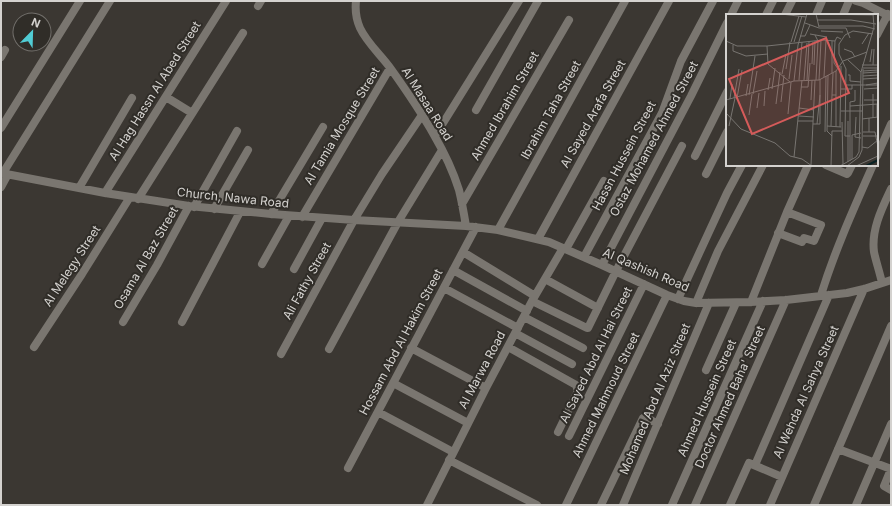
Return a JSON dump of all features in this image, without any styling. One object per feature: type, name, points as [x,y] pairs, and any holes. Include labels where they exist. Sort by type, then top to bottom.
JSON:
[{"type":"street","points":[[1,128],[80,1]]},
{"type":"street","points":[[1,187],[4,174],[110,1]]},
{"type":"street","name":"Al Hag Hassn Al Abed Street","points":[[105,193],[226,1]]},
{"type":"street","name":"Al Masaa Road","points":[[356,1],[356,16],[364,35],[390,68],[422,115],[442,150],[454,176],[462,204],[466,226]]},
{"type":"street","points":[[434,136],[519,1]]},
{"type":"street","points":[[476,110],[538,1]]},
{"type":"street","name":"Ibrahim Taha Street","points":[[498,230],[625,1]]},
{"type":"street","name":"Al Sayed Arafa Street","points":[[538,239],[669,1]]},
{"type":"street","name":"Hassn Hussein Street","points":[[584,257],[662,114],[681,61],[714,1]]},
{"type":"street","points":[[732,14],[738,1]]},
{"type":"street","points":[[766,14],[773,1]]},
{"type":"street","points":[[786,14],[792,1]]},
{"type":"street","points":[[816,14],[822,1]]},
{"type":"street","points":[[843,14],[849,1]]},
{"type":"street","points":[[856,1],[889,16],[878,33]]},
{"type":"street","name":"Ahmed Ibrahim Street","points":[[462,204],[569,20]]},
{"type":"street","name":"Ostaz Mohamed Ahmed Street","points":[[602,265],[691,96],[726,25]]},
{"type":"street","name":"Al Melegy Street","points":[[34,347],[192,113],[243,33]]},
{"type":"street","name":"Al Tamia Mosque Street","points":[[302,217],[390,68]]},
{"type":"street","points":[[695,156],[726,94]]},
{"type":"street","points":[[166,97],[192,113]]},
{"type":"street","points":[[79,188],[132,98]]},
{"type":"street","name":"Ali Fathy Street","points":[[281,354],[354,220],[382,174],[422,115]]},
{"type":"street","points":[[878,154],[891,124]]},
{"type":"street","points":[[271,214],[323,127]]},
{"type":"street","name":"Osama Al Baz Street","points":[[123,322],[237,131]]},
{"type":"street","points":[[706,174],[726,134]]},
{"type":"street","points":[[463,252],[533,298],[588,328],[616,271],[682,146]]},
{"type":"street","points":[[214,209],[248,150]]},
{"type":"street","points":[[330,349],[398,222],[442,150]]},
{"type":"street","points":[[678,299],[742,166]]},
{"type":"street","points":[[696,303],[718,252],[762,166]]},
{"type":"street","points":[[751,302],[786,212],[808,166]]},
{"type":"street","points":[[828,166],[847,174],[852,166]]},
{"type":"street","points":[[755,465],[825,295],[830,266],[873,166]]},
{"type":"street","name":"Church, Nawa Road","points":[[4,174],[134,198],[240,212],[466,226]]},
{"type":"street","name":"Al Marwa Road","points":[[427,505],[533,298],[565,249],[604,180]]},
{"type":"street","points":[[882,283],[874,252],[874,237],[877,222],[891,189]]},
{"type":"street","points":[[182,322],[240,212]]},
{"type":"street","points":[[778,233],[802,242],[804,238],[814,241],[820,225],[786,212]]},
{"type":"street","points":[[262,264],[289,216]]},
{"type":"street","points":[[294,269],[322,218]]},
{"type":"street","name":"Al Qashish Road","points":[[466,226],[498,230],[538,239],[584,257],[668,295],[696,303],[736,303],[786,300],[847,293],[891,280]]},
{"type":"street","name":"Hossam Abd Al Hakim Street","points":[[348,468],[476,227]]},
{"type":"street","points":[[453,270],[583,348]]},
{"type":"street","points":[[545,279],[598,308]]},
{"type":"street","name":"Al Sayed Abd Al Hai Street","points":[[568,436],[644,284]]},
{"type":"street","points":[[444,288],[572,364]]},
{"type":"street","name":"Al Wehda Al Sahya Street","points":[[770,505],[864,289]]},
{"type":"street","name":"Ahmed Mahmoud Street","points":[[566,505],[668,295]]},
{"type":"street","name":"Doctor Ahmed Baha' Street","points":[[695,505],[786,300]]},
{"type":"street","name":"Ahmed Hussein Street","points":[[672,505],[763,301]]},
{"type":"street","name":"Mohamed Abd Al Aziz Street","points":[[623,505],[709,303]]},
{"type":"street","points":[[706,370],[736,303]]},
{"type":"street","points":[[814,505],[891,326]]},
{"type":"street","points":[[508,347],[576,385],[578,391],[558,432]]},
{"type":"street","points":[[412,348],[486,388]]},
{"type":"street","points":[[393,383],[468,423]]},
{"type":"street","points":[[378,412],[534,504]]},
{"type":"street","points":[[601,505],[643,418],[645,417],[658,424]]},
{"type":"street","points":[[856,505],[874,462],[889,434],[891,424]]},
{"type":"street","points":[[838,448],[891,469],[884,486],[891,490]]},
{"type":"street","points":[[730,505],[748,464],[750,463],[755,465],[782,478]]}]
